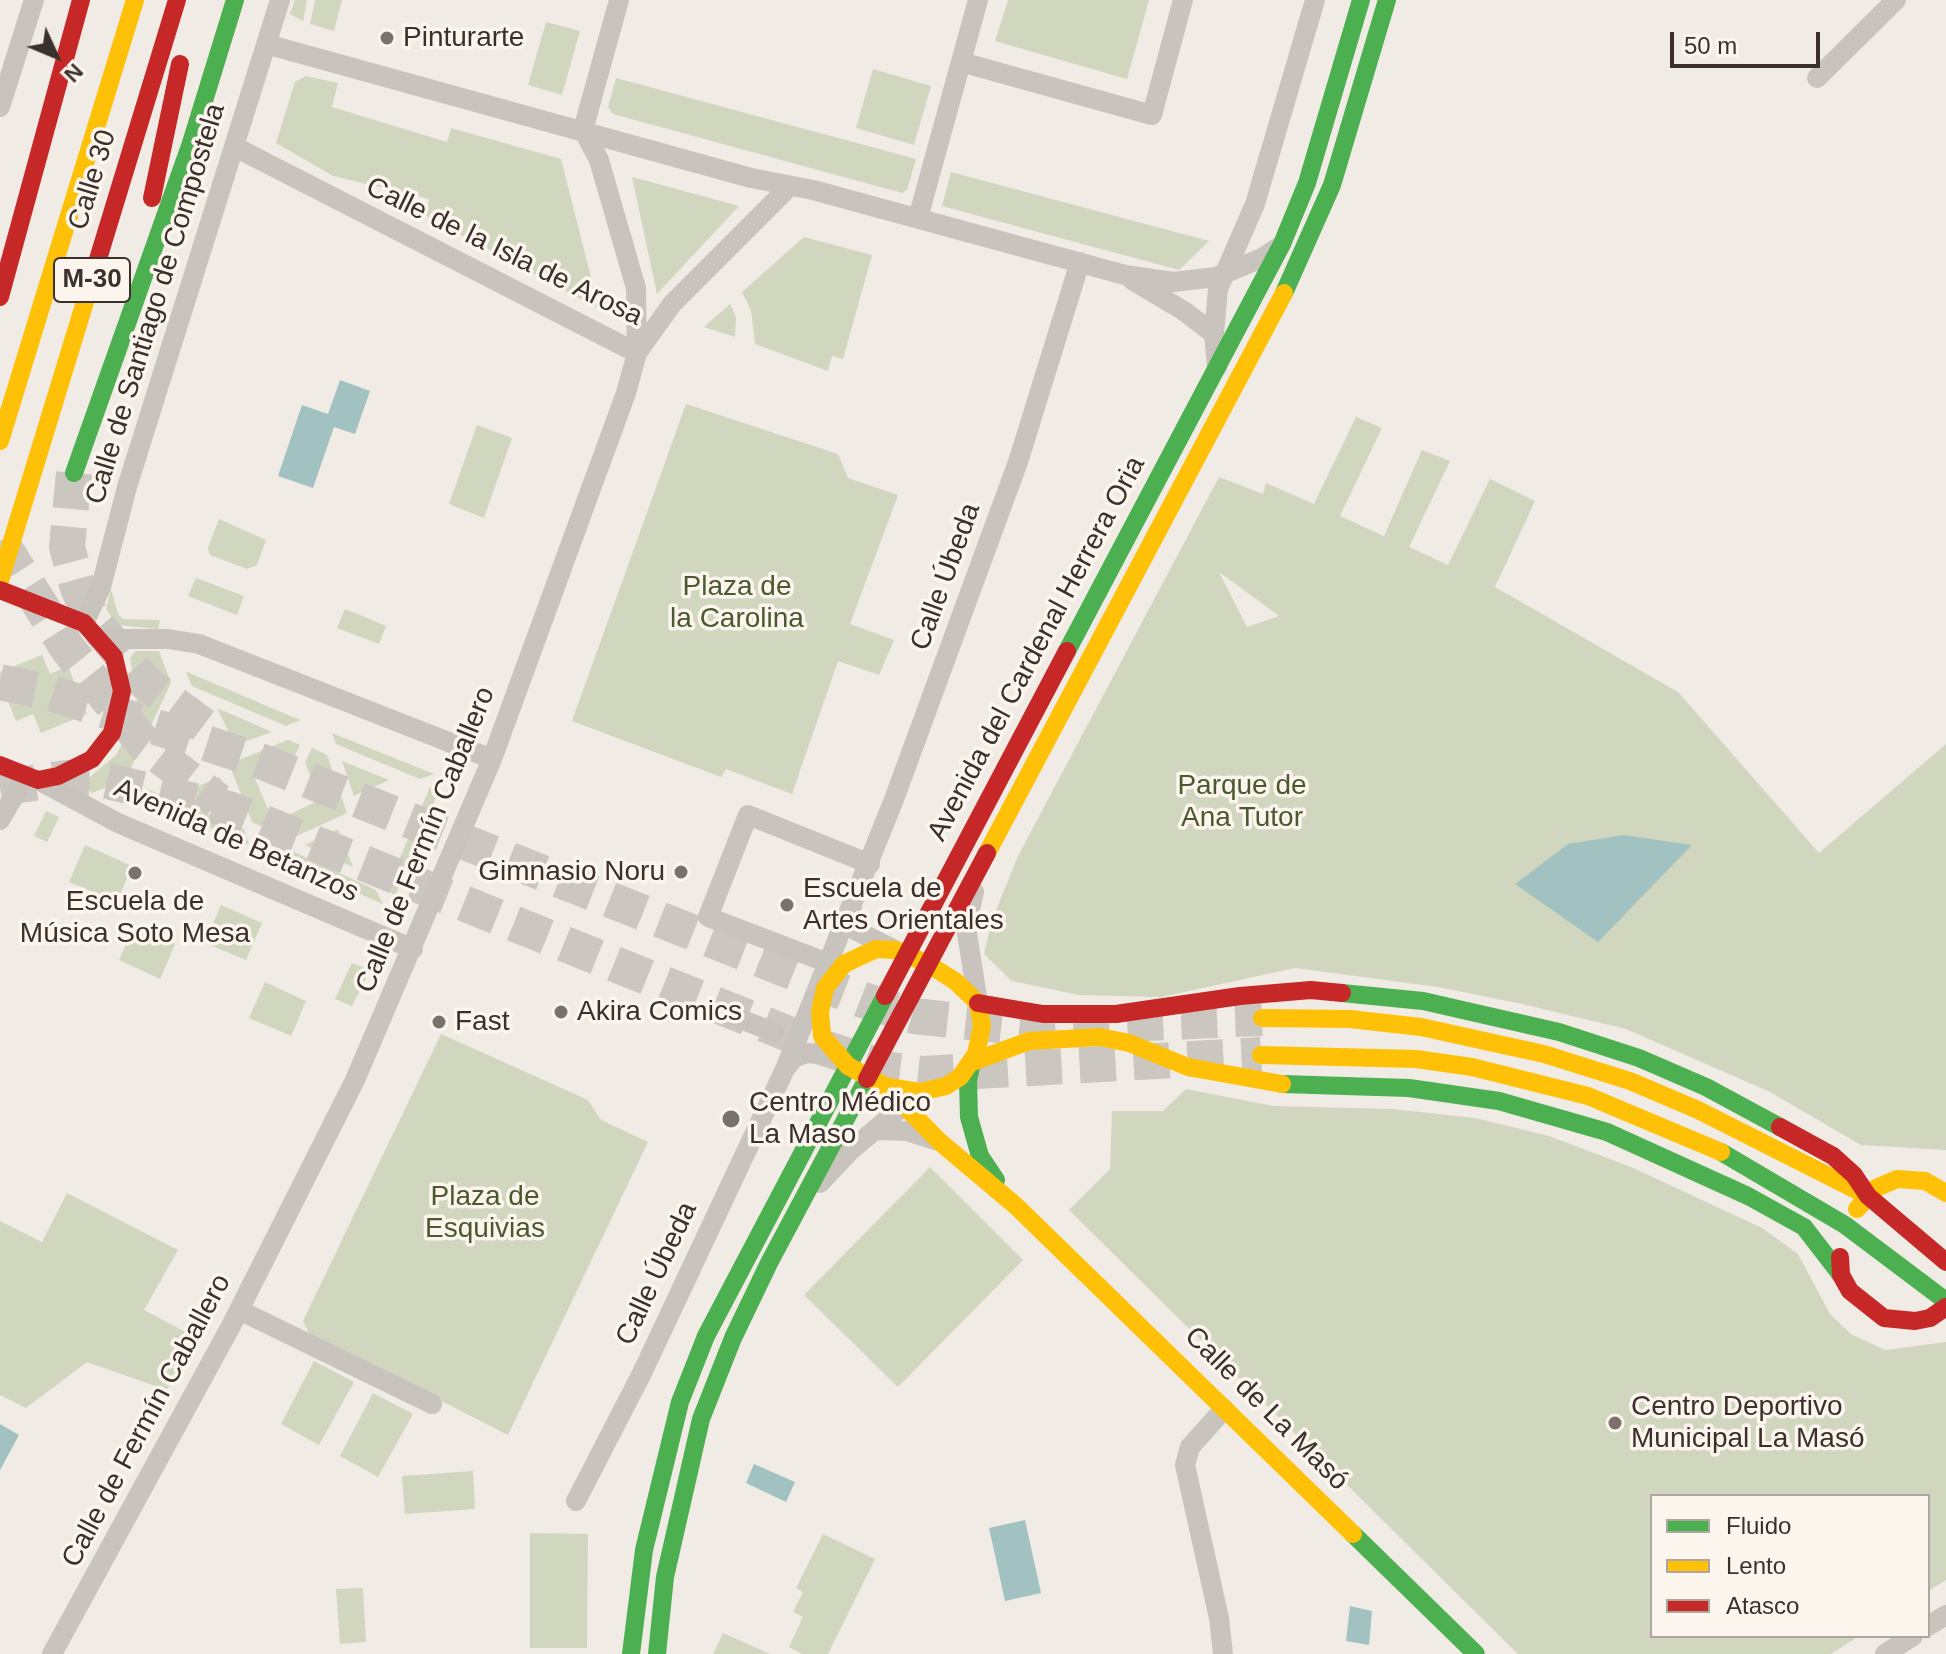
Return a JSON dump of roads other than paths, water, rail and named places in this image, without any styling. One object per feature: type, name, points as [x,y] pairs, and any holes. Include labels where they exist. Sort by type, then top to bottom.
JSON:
[{"type":"main road","points":[[0,297],[81,0]]},
{"type":"main road","name":"Calle 30","points":[[0,441],[135,0]]},
{"type":"main road","name":"Calle 30","points":[[0,580],[177,0]]},
{"type":"main road","points":[[187,40],[140,250],[74,473],[191,143],[235,0]]},
{"type":"main road","name":"Avenida del Cardenal Herrera Oria","points":[[631,1654],[644,1550],[680,1402],[722,1303],[842,1061],[1241,327],[1282,244],[1311,170],[1361,0]]},
{"type":"main road","name":"Avenida del Cardenal Herrera Oria","points":[[657,1654],[675,1525],[701,1419],[752,1296],[788,1229],[876,1083],[928,964],[1277,308],[1332,185],[1387,0]]},
{"type":"main road","points":[[10,263],[79,81]]},
{"type":"main road","points":[[0,590],[84,623],[101,639],[121,676],[121,705],[112,733],[92,759],[58,776],[31,778],[0,765]]},
{"type":"main road","points":[[876,1083],[842,1061],[819,1025],[824,992],[844,964],[864,952],[901,952],[928,964],[955,981],[978,1003],[1064,1015],[1116,1014],[1240,996],[1311,990],[1423,1001],[1559,1032],[1639,1058],[1706,1087],[1833,1156],[1854,1175],[1868,1196]]},
{"type":"main road","name":"Avenida del Cardenal Herrera Oria","points":[[913,1099],[952,1082],[972,1062],[980,1043],[982,1026],[978,1003]]},
{"type":"main road","points":[[1262,1018],[1350,1019],[1421,1027],[1544,1054],[1630,1081],[1698,1110],[1868,1196],[1946,1262]]},
{"type":"main road","points":[[972,1062],[1029,1041],[1100,1037],[1129,1043],[1188,1067],[1266,1084],[1409,1088],[1512,1104],[1607,1132],[1748,1196],[1804,1227],[1825,1250],[1861,1303],[1884,1318],[1915,1321],[1930,1318],[1946,1304],[1845,1225],[1758,1171],[1687,1135],[1588,1096],[1472,1067],[1416,1059],[1261,1055]]},
{"type":"main road","name":"Calle de La Masó","points":[[972,1062],[968,1097],[973,1138],[992,1175],[1016,1206]]},
{"type":"main road","name":"Calle de La Masó","points":[[876,1083],[913,1099],[940,1142],[1016,1206],[1476,1654]]},
{"type":"main road","points":[[1841,1275],[1840,1239],[1845,1225],[1876,1188],[1897,1179],[1925,1181],[1946,1193]]},
{"type":"street","points":[[0,107],[34,0]]},
{"type":"street","name":"Calle de Santiago de Compostela","points":[[84,623],[101,587],[127,487],[280,0]]},
{"type":"street","points":[[583,130],[619,0]]},
{"type":"street","points":[[918,218],[978,0]]},
{"type":"street","points":[[961,62],[1152,115],[1183,0]]},
{"type":"street","points":[[1217,370],[1213,277],[1245,230],[1271,157],[1315,0]]},
{"type":"street","points":[[1817,78],[1892,1]]},
{"type":"street","points":[[266,44],[1125,275],[1173,282],[1213,277],[1262,258],[1282,244]]},
{"type":"street","name":"Calle de Fermín Caballero","points":[[52,1654],[239,1310],[349,1093],[492,759],[626,393],[637,353],[636,288],[599,160],[583,130]]},
{"type":"street","name":"Calle de la Isla de Arosa","points":[[235,147],[637,353],[672,304],[789,187]]},
{"type":"street","name":"Calle Úbeda","points":[[576,1501],[642,1373],[785,1069],[813,1000],[824,992],[828,963],[870,864],[1018,462],[1080,262]]},
{"type":"street","points":[[1125,275],[1184,311],[1214,334]]},
{"type":"street","points":[[1214,334],[1256,323],[1277,308]]},
{"type":"street","points":[[101,639],[168,639],[199,644],[492,759]]},
{"type":"street","points":[[0,820],[31,778]]},
{"type":"street","name":"Avenida de Betanzos","points":[[31,778],[118,823],[413,949]]},
{"type":"street","points":[[828,963],[708,917],[748,815],[870,864]]},
{"type":"street","name":"Avenida del Cardenal Herrera Oria","points":[[978,1003],[966,927],[982,862]]},
{"type":"street","points":[[852,906],[850,917],[855,930],[901,952]]},
{"type":"street","points":[[727,1014],[774,1032]]},
{"type":"street","points":[[785,1069],[794,1058],[806,1053],[842,1061]]},
{"type":"street","name":"Avenida del Cardenal Herrera Oria","points":[[788,1229],[819,1184],[851,1150],[913,1099]]},
{"type":"street","name":"Calle de La Masó","points":[[877,1130],[907,1131],[940,1142]]},
{"type":"street","points":[[239,1310],[432,1404]]},
{"type":"street","points":[[1223,1654],[1219,1618],[1185,1465],[1190,1447],[1224,1409]]},
{"type":"street","points":[[1885,1654],[1910,1638]]},
{"type":"water","points":[[340,380],[370,391],[355,434],[334,427],[313,488],[278,476],[302,405],[328,414]]},
{"type":"water","points":[[1623,835],[1692,845],[1598,942],[1515,884],[1568,844]]},
{"type":"water","points":[[0,1424],[19,1435],[0,1470]]},
{"type":"water","points":[[754,1464],[795,1482],[786,1502],[746,1483]]},
{"type":"water","points":[[1025,1520],[1041,1593],[1005,1601],[989,1528]]},
{"type":"water","points":[[1350,1606],[1372,1611],[1369,1645],[1346,1641]]},
{"type":"tunnel","points":[[74,473],[67,547],[78,588],[93,621],[146,683],[216,735]]},
{"type":"tunnel","points":[[0,541],[68,649],[145,745],[218,801]]},
{"type":"tunnel","points":[[0,682],[48,692],[255,759],[863,1000],[914,1016],[1026,1028],[1262,1018]]},
{"type":"tunnel","points":[[0,788],[66,778],[98,779],[229,809],[821,1047],[891,1070],[924,1074],[1261,1055]]},
{"type":"place","name":"Pinturarte","points":[[387,38]]},
{"type":"place","name":"Gimnasio Noru","points":[[681,872]]},
{"type":"place","name":"Escuela de Música Soto Mesa","points":[[135,873]]},
{"type":"place","name":"Escuela de Artes Orientales","points":[[787,905]]},
{"type":"place","name":"Akira Comics","points":[[561,1012]]},
{"type":"place","name":"Fast","points":[[439,1022]]},
{"type":"place","name":"Centro Médico La Maso","points":[[731,1119]]},
{"type":"place","name":"Centro Deportivo Municipal La Masó","points":[[1615,1423]]},
{"type":"park label","name":"Plaza de la Carolina","points":[[737,603]]},
{"type":"park label","name":"Parque de Ana Tutor","points":[[1242,802]]},
{"type":"park label","name":"Plaza de Esquivias","points":[[485,1213]]}]
